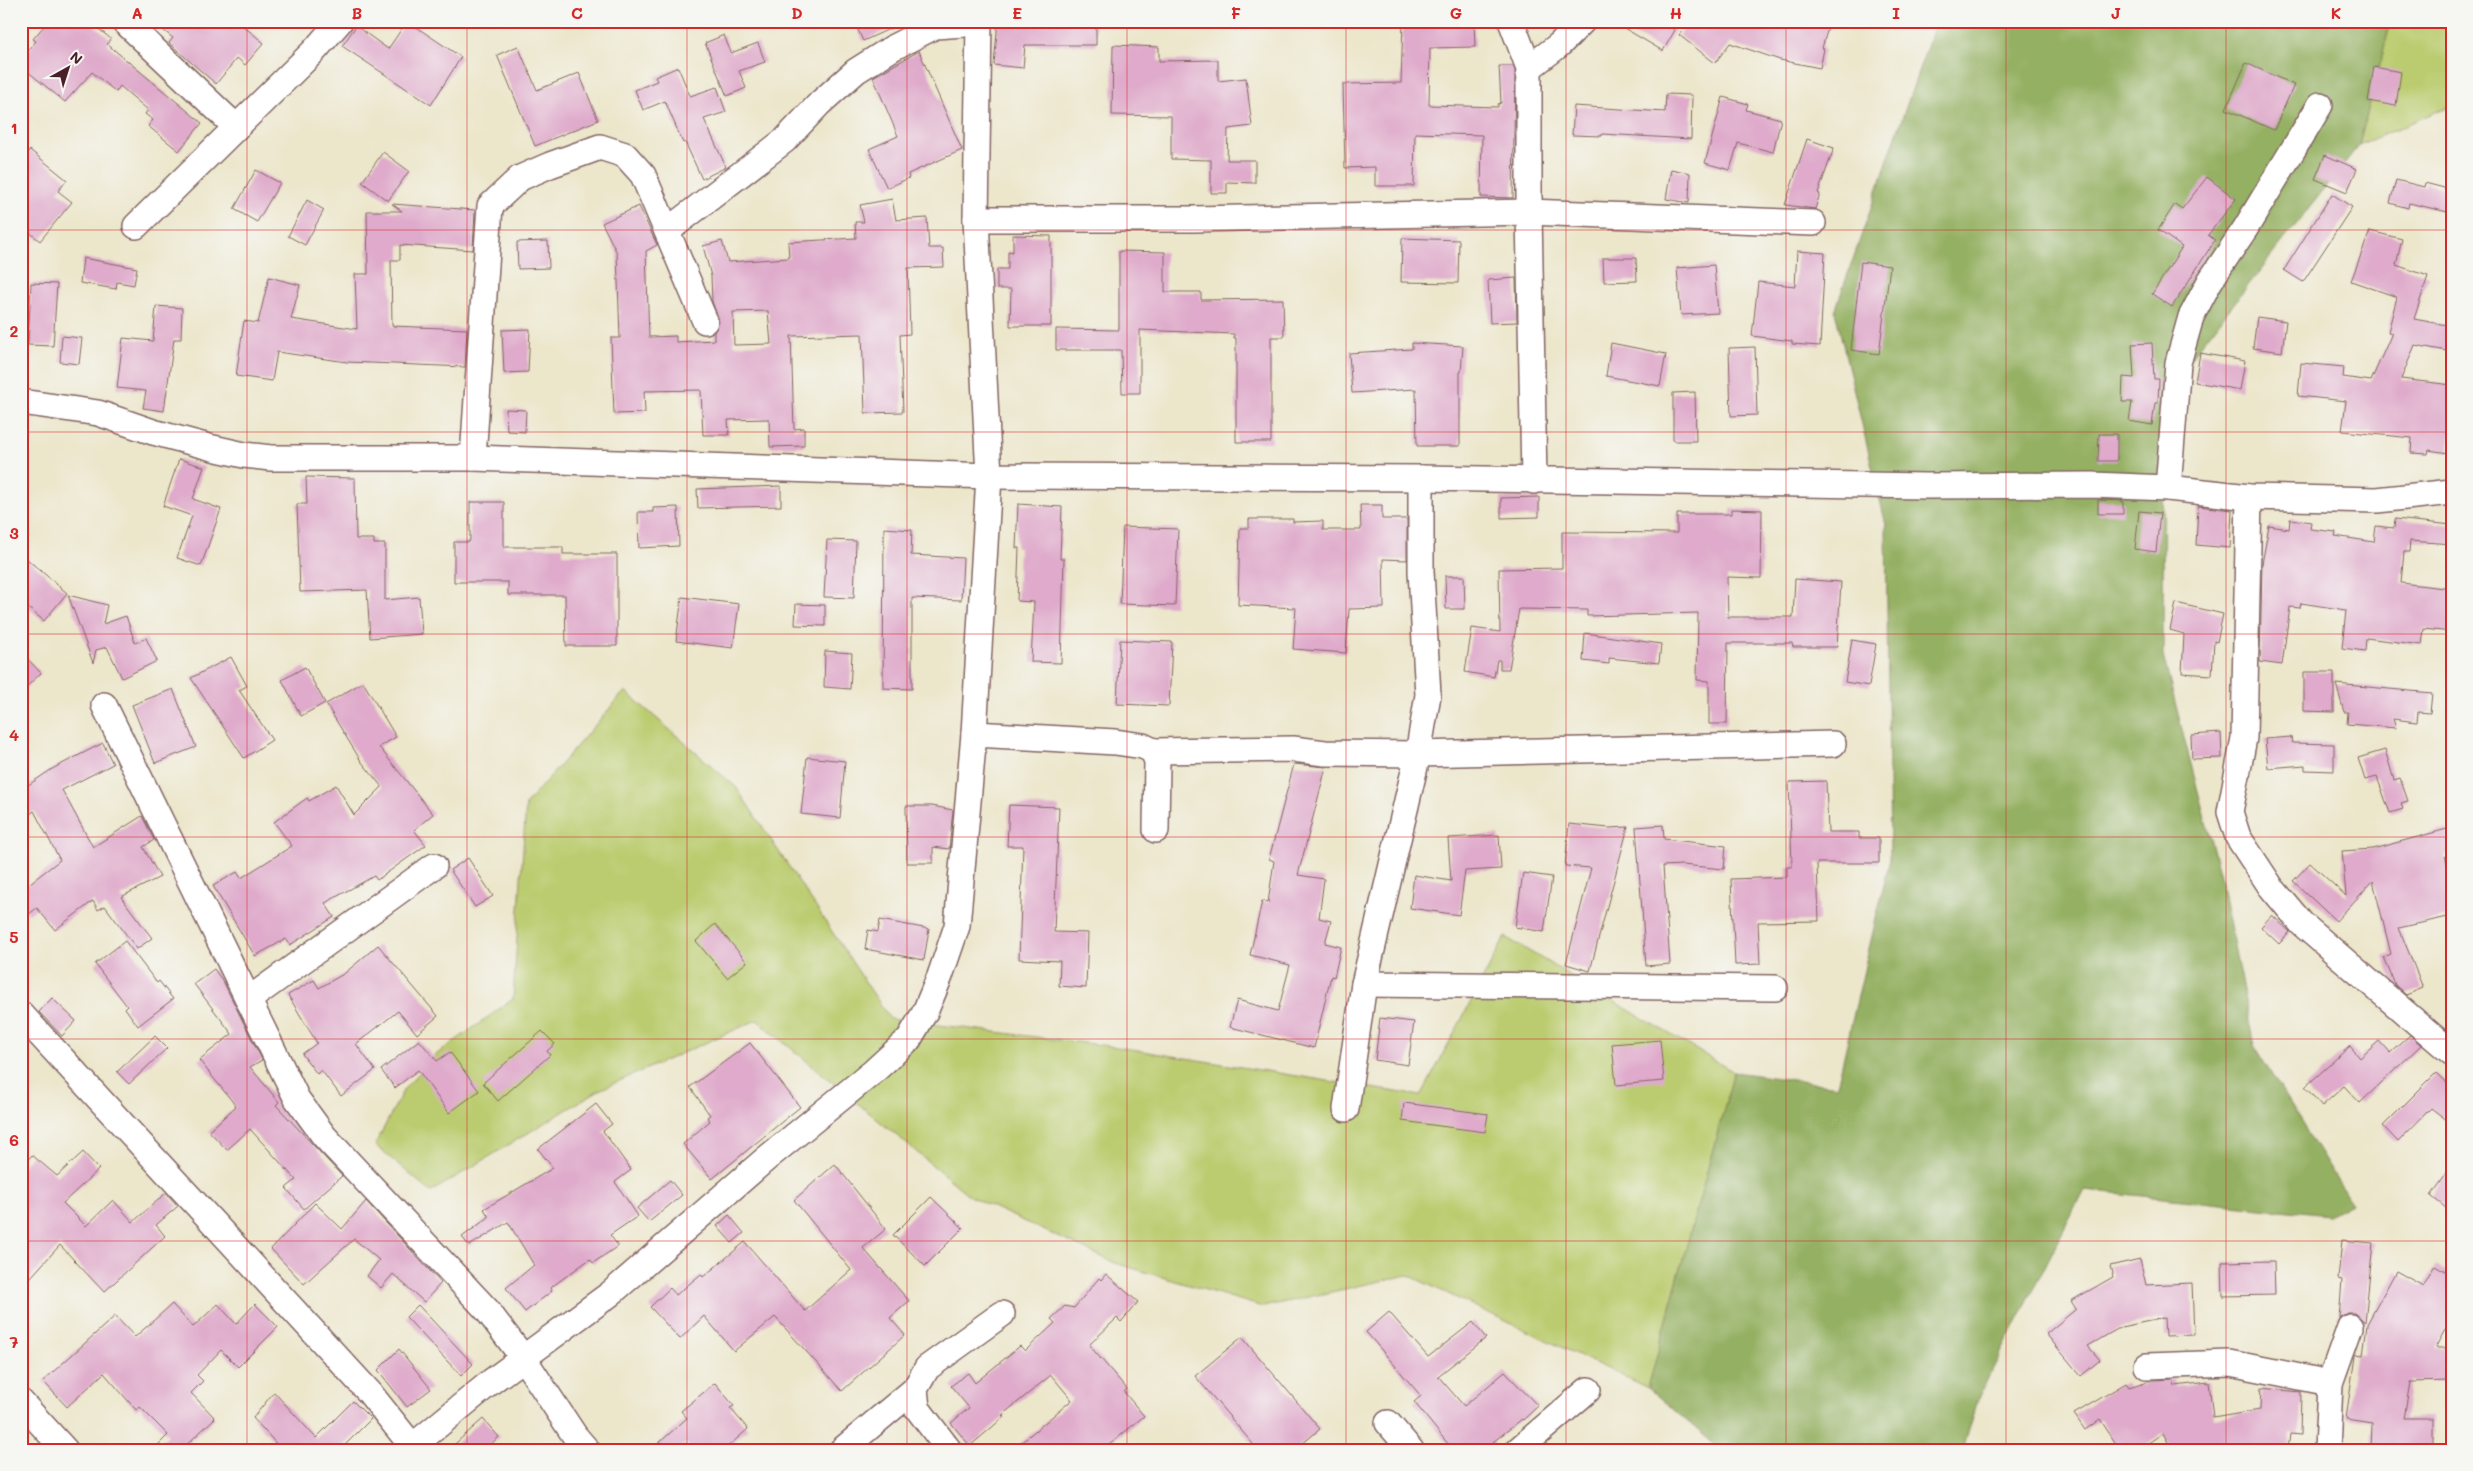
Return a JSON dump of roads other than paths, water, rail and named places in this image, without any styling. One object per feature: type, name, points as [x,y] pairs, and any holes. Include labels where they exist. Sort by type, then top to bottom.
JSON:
[{"type":"street","points":[[124,21],[236,127]]},
{"type":"street","points":[[136,226],[314,51],[340,21]]},
{"type":"street","points":[[1511,21],[1529,68],[1528,212],[1534,481]]},
{"type":"street","points":[[1529,68],[1559,45],[1583,21]]},
{"type":"street","points":[[21,1014],[369,1392],[410,1448],[492,1381],[610,1294],[767,1158],[873,1072],[909,1039],[925,1012],[940,976],[957,926],[974,734],[990,476],[976,219],[978,22],[935,26],[894,47],[856,71],[820,103],[785,140],[666,230]]},
{"type":"street","points":[[2168,488],[2178,363],[2191,317],[2210,281],[2245,229],[2320,105]]},
{"type":"street","points":[[473,458],[490,206],[520,178],[600,147],[625,155],[643,175],[705,321]]},
{"type":"street","points":[[976,219],[1194,219],[1528,212],[1813,223]]},
{"type":"street","points":[[21,402],[98,413],[153,432],[244,455],[270,458],[473,458],[990,476],[1421,478],[1926,486],[2092,485],[2168,488],[2249,497],[2378,500],[2452,492]]},
{"type":"street","points":[[1346,1109],[1364,984],[1418,754],[1428,695],[1421,570],[1421,478]]},
{"type":"street","points":[[2249,497],[2244,738],[2230,812],[2238,837],[2271,888],[2302,924],[2452,1053]]},
{"type":"street","points":[[104,705],[297,1098],[324,1136],[488,1310],[524,1359],[575,1436],[587,1450]]},
{"type":"street","points":[[974,734],[1115,742],[1142,746],[1153,752],[1293,749],[1324,753],[1418,754],[1833,744]]},
{"type":"street","points":[[1153,752],[1157,762],[1156,830]]},
{"type":"street","points":[[248,1000],[434,866]]},
{"type":"street","points":[[1364,984],[1775,988]]},
{"type":"street","points":[[842,1450],[915,1389],[927,1368],[1002,1314]]},
{"type":"street","points":[[2327,1450],[2330,1383],[2350,1327]]},
{"type":"street","points":[[2147,1366],[2230,1363],[2330,1383]]},
{"type":"street","points":[[915,1389],[916,1408],[949,1450]]},
{"type":"street","points":[[1518,1450],[1588,1390]]},
{"type":"street","points":[[21,1402],[64,1450]]},
{"type":"street","points":[[1388,1423],[1411,1450]]}]
